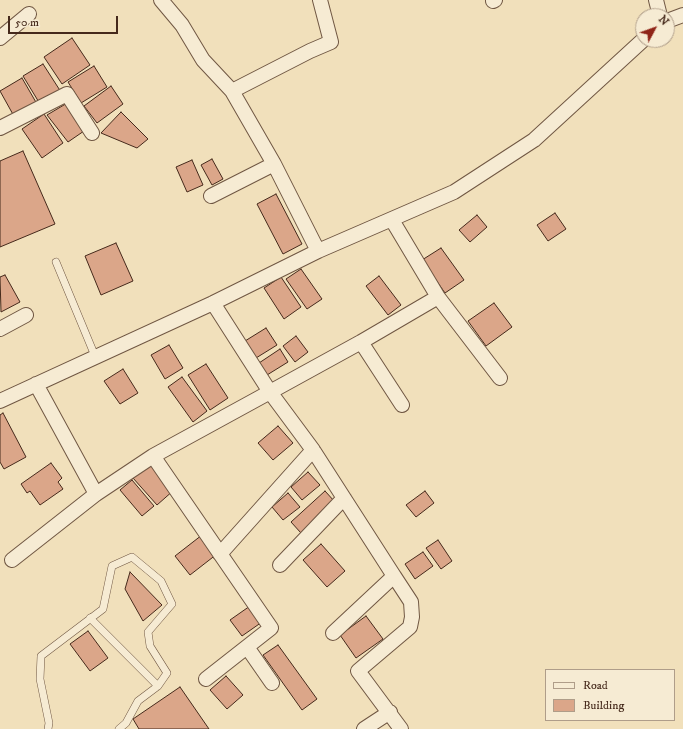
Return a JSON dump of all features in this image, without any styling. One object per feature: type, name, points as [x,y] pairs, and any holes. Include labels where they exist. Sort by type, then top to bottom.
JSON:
[{"type":"street","points":[[161,0],[182,25],[203,60],[232,91],[274,164],[318,251]]},
{"type":"street","points":[[232,91],[310,51],[331,42],[320,0]]},
{"type":"street","points":[[0,38],[29,14]]},
{"type":"street","points":[[0,401],[213,303],[318,251],[454,192],[534,140],[635,47]]},
{"type":"street","points":[[0,128],[67,94],[92,133]]},
{"type":"street","points":[[211,196],[274,164]]},
{"type":"street","points":[[392,220],[438,297],[500,378]]},
{"type":"street","points":[[12,560],[96,494],[153,456],[360,342],[438,297]]},
{"type":"street","points":[[213,303],[270,392],[313,450],[411,602],[412,616],[410,627],[358,671],[390,712],[401,729]]},
{"type":"street","points":[[0,329],[26,315]]},
{"type":"street","points":[[360,342],[402,405]]},
{"type":"street","points":[[36,384],[96,494]]},
{"type":"street","points":[[220,554],[313,450]]},
{"type":"street","points":[[153,456],[271,628],[206,679]]},
{"type":"street","points":[[280,565],[344,498]]},
{"type":"street","points":[[333,633],[394,576]]},
{"type":"street","points":[[247,647],[272,683]]},
{"type":"street","points":[[364,729],[390,712]]},
{"type":"lane","points":[[56,262],[95,356]]},
{"type":"lane","points":[[48,729],[49,723],[40,679],[41,656],[103,609],[112,566],[132,556],[161,581],[172,604],[148,632],[150,646],[167,673],[158,686],[138,701],[126,722],[119,729]]},
{"type":"lane","points":[[90,618],[158,686]]},
{"type":"building","points":[[72,38],[90,65],[62,84],[44,57]]},
{"type":"building","points":[[43,64],[61,92],[40,104],[23,76]]},
{"type":"building","points":[[94,66],[107,87],[81,103],[68,82]]},
{"type":"building","points":[[22,78],[37,104],[15,118],[0,91]]},
{"type":"building","points":[[111,86],[123,104],[97,123],[84,106]]},
{"type":"building","points":[[69,102],[84,131],[68,142],[47,115]]},
{"type":"building","points":[[121,112],[148,139],[137,148],[101,133]]},
{"type":"building","points":[[44,114],[63,143],[42,158],[22,129]]},
{"type":"building","points":[[23,151],[55,224],[0,247],[0,161]]},
{"type":"building","points":[[212,159],[223,179],[212,185],[201,165]]},
{"type":"building","points":[[192,160],[203,185],[187,192],[176,167]]},
{"type":"building","points":[[276,194],[302,244],[283,254],[257,204]]},
{"type":"building","points":[[555,213],[566,229],[548,241],[537,225]]},
{"type":"building","points":[[477,215],[487,227],[470,242],[459,230]]},
{"type":"building","points":[[116,243],[133,281],[101,295],[85,256]]},
{"type":"building","points":[[441,248],[464,280],[445,293],[422,260]]},
{"type":"building","points":[[301,269],[322,299],[307,309],[286,279]]},
{"type":"building","points":[[5,275],[20,302],[1,312],[0,277]]},
{"type":"building","points":[[379,276],[401,305],[388,315],[366,286]]},
{"type":"building","points":[[281,277],[301,307],[284,319],[264,288]]},
{"type":"building","points":[[494,303],[512,327],[486,346],[468,321]]},
{"type":"building","points":[[266,328],[277,345],[256,358],[245,341]]},
{"type":"building","points":[[296,336],[308,352],[295,362],[283,346]]},
{"type":"building","points":[[169,345],[183,368],[165,379],[151,355]]},
{"type":"building","points":[[280,349],[288,362],[267,375],[259,363]]},
{"type":"building","points":[[206,364],[228,398],[210,410],[188,375]]},
{"type":"building","points":[[123,369],[138,393],[120,404],[104,381]]},
{"type":"building","points":[[182,377],[207,411],[193,422],[168,387]]},
{"type":"building","points":[[3,413],[26,457],[4,469],[0,462],[0,415]]},
{"type":"building","points":[[278,426],[293,443],[273,460],[258,443]]},
{"type":"building","points":[[51,463],[62,478],[58,482],[63,489],[40,505],[30,491],[27,493],[21,484]]},
{"type":"building","points":[[150,463],[174,490],[157,505],[133,478]]},
{"type":"building","points":[[308,472],[320,485],[302,500],[291,487]]},
{"type":"building","points":[[132,480],[154,506],[142,516],[120,490]]},
{"type":"building","points":[[325,491],[335,502],[301,533],[291,522]]},
{"type":"building","points":[[425,491],[434,503],[416,517],[406,505]]},
{"type":"building","points":[[288,493],[300,507],[283,520],[272,507]]},
{"type":"building","points":[[202,535],[217,554],[190,575],[175,556]]},
{"type":"building","points":[[438,540],[452,561],[441,569],[426,548]]},
{"type":"building","points":[[321,544],[345,571],[327,587],[303,560]]},
{"type":"building","points":[[423,552],[433,566],[415,579],[405,564]]},
{"type":"building","points":[[130,572],[162,605],[143,621],[125,589]]},
{"type":"building","points":[[250,606],[262,622],[242,636],[230,620]]},
{"type":"building","points":[[366,616],[383,639],[356,658],[340,635]]},
{"type":"building","points":[[88,631],[108,658],[90,671],[70,644]]},
{"type":"building","points":[[278,645],[317,699],[302,710],[263,655]]},
{"type":"building","points":[[226,676],[243,695],[227,709],[210,690]]},
{"type":"building","points":[[180,687],[209,729],[139,729],[133,719]]}]
